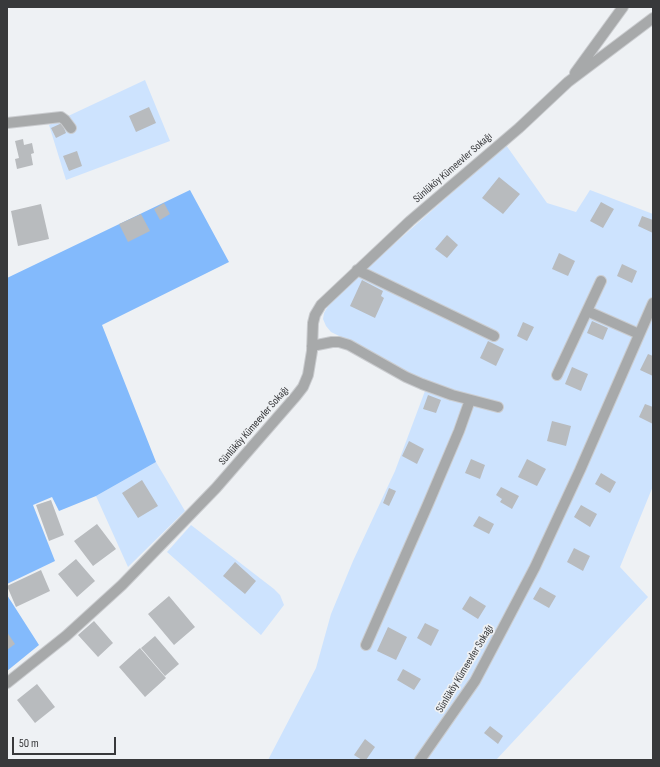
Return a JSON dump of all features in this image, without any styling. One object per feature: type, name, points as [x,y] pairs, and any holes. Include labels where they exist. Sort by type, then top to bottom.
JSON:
[{"type":"street","name":"Sünlüköy Kümeevler Sokağı","points":[[568,82],[623,7]]},
{"type":"street","name":"Sünlüköy Kümeevler Sokağı","points":[[7,683],[66,636],[122,585],[216,488],[291,402],[303,387],[308,375],[311,363],[312,323],[321,305],[410,221],[519,128],[568,82],[653,18]]},
{"type":"street","points":[[7,123],[61,117],[70,128]]},
{"type":"street","points":[[357,270],[494,336]]},
{"type":"street","points":[[557,375],[601,281]]},
{"type":"street","name":"Sünlüköy Kümeevler Sokağı","points":[[420,760],[489,657],[580,470],[653,303]]},
{"type":"street","points":[[587,311],[639,334]]},
{"type":"street","points":[[312,346],[332,342],[339,342],[349,345],[417,382],[437,390],[498,407]]},
{"type":"street","points":[[366,645],[431,497],[459,431],[470,400]]},
{"type":"shaded area","points":[[145,80],[170,141],[66,180],[49,125]]},
{"type":"shaded area","points":[[506,145],[547,203],[576,212],[590,190],[653,214],[653,486],[620,567],[648,597],[496,760],[268,760],[316,668],[331,614],[353,561],[395,471],[428,383],[374,353],[331,332],[323,319],[324,313],[328,306],[368,267]]},
{"type":"shaded area","points":[[190,190],[229,262],[102,325],[156,462],[96,496],[59,511],[52,497],[33,505],[55,561],[7,584],[7,278]]},
{"type":"shaded area","points":[[156,462],[185,511],[128,567],[96,496]]},
{"type":"shaded area","points":[[191,525],[280,595],[284,605],[261,635],[167,552]]},
{"type":"shaded area","points":[[7,595],[39,645],[7,671]]},
{"type":"building","points":[[149,107],[156,123],[136,132],[129,116]]},
{"type":"building","points":[[62,123],[66,133],[56,138],[51,128]]},
{"type":"building","points":[[23,139],[24,145],[32,143],[34,153],[31,154],[33,165],[17,169],[15,159],[19,158],[15,141]]},
{"type":"building","points":[[77,151],[82,166],[69,171],[63,156]]},
{"type":"building","points":[[499,177],[520,194],[503,214],[482,198]]},
{"type":"building","points":[[601,202],[614,209],[603,228],[590,221]]},
{"type":"building","points":[[164,203],[170,214],[160,220],[154,209]]},
{"type":"building","points":[[41,204],[49,239],[18,246],[11,211]]},
{"type":"building","points":[[141,214],[150,231],[128,242],[119,224]]},
{"type":"building","points":[[642,216],[653,220],[653,233],[638,226]]},
{"type":"building","points":[[447,235],[458,245],[447,258],[435,249]]},
{"type":"building","points":[[559,253],[575,261],[568,276],[552,269]]},
{"type":"building","points":[[622,264],[637,271],[632,283],[617,276]]},
{"type":"building","points":[[362,280],[383,291],[381,296],[384,298],[375,318],[350,306]]},
{"type":"building","points":[[592,321],[608,328],[603,340],[587,333]]},
{"type":"building","points":[[523,322],[534,327],[527,341],[517,336]]},
{"type":"building","points":[[488,341],[504,349],[496,366],[480,358]]},
{"type":"building","points":[[648,354],[653,356],[653,376],[640,370]]},
{"type":"building","points":[[572,367],[588,374],[581,391],[565,384]]},
{"type":"building","points":[[428,395],[441,400],[436,413],[423,409]]},
{"type":"building","points":[[645,404],[653,407],[653,424],[639,417]]},
{"type":"building","points":[[552,421],[571,426],[566,446],[547,441]]},
{"type":"building","points":[[409,441],[424,449],[417,464],[402,456]]},
{"type":"building","points":[[471,459],[485,465],[480,479],[465,473]]},
{"type":"building","points":[[527,459],[546,469],[537,486],[518,477]]},
{"type":"building","points":[[601,473],[616,482],[610,493],[595,484]]},
{"type":"building","points":[[142,480],[158,506],[138,518],[122,493]]},
{"type":"building","points":[[501,487],[519,496],[512,509],[500,502],[502,499],[496,495]]},
{"type":"building","points":[[389,488],[396,491],[389,506],[383,503]]},
{"type":"building","points":[[51,500],[64,535],[49,541],[36,505]]},
{"type":"building","points":[[581,505],[597,514],[590,527],[574,517]]},
{"type":"building","points":[[479,516],[494,524],[489,534],[473,526]]},
{"type":"building","points":[[97,524],[116,549],[93,566],[74,541]]},
{"type":"building","points":[[574,548],[590,556],[583,571],[567,562]]},
{"type":"building","points":[[76,559],[95,581],[77,597],[58,574]]},
{"type":"building","points":[[235,562],[256,581],[245,594],[223,576]]},
{"type":"building","points":[[41,570],[50,591],[16,607],[7,586]]},
{"type":"building","points":[[540,587],[556,596],[549,608],[533,599]]},
{"type":"building","points":[[169,596],[195,627],[174,645],[148,614]]},
{"type":"building","points":[[470,596],[486,606],[478,619],[462,609]]},
{"type":"building","points":[[94,621],[113,643],[98,657],[78,635]]},
{"type":"building","points":[[425,623],[439,630],[431,646],[417,638]]},
{"type":"building","points":[[388,627],[407,637],[396,660],[377,651]]},
{"type":"building","points":[[7,632],[15,644],[7,650]]},
{"type":"building","points":[[155,636],[179,664],[165,676],[141,648]]},
{"type":"building","points":[[140,648],[166,678],[145,697],[119,667]]},
{"type":"building","points":[[403,669],[421,679],[414,690],[397,680]]},
{"type":"building","points":[[37,684],[55,707],[35,723],[17,700]]},
{"type":"building","points":[[490,726],[503,736],[498,744],[484,733]]},
{"type":"building","points":[[365,739],[375,747],[366,760],[362,760],[354,755]]}]
